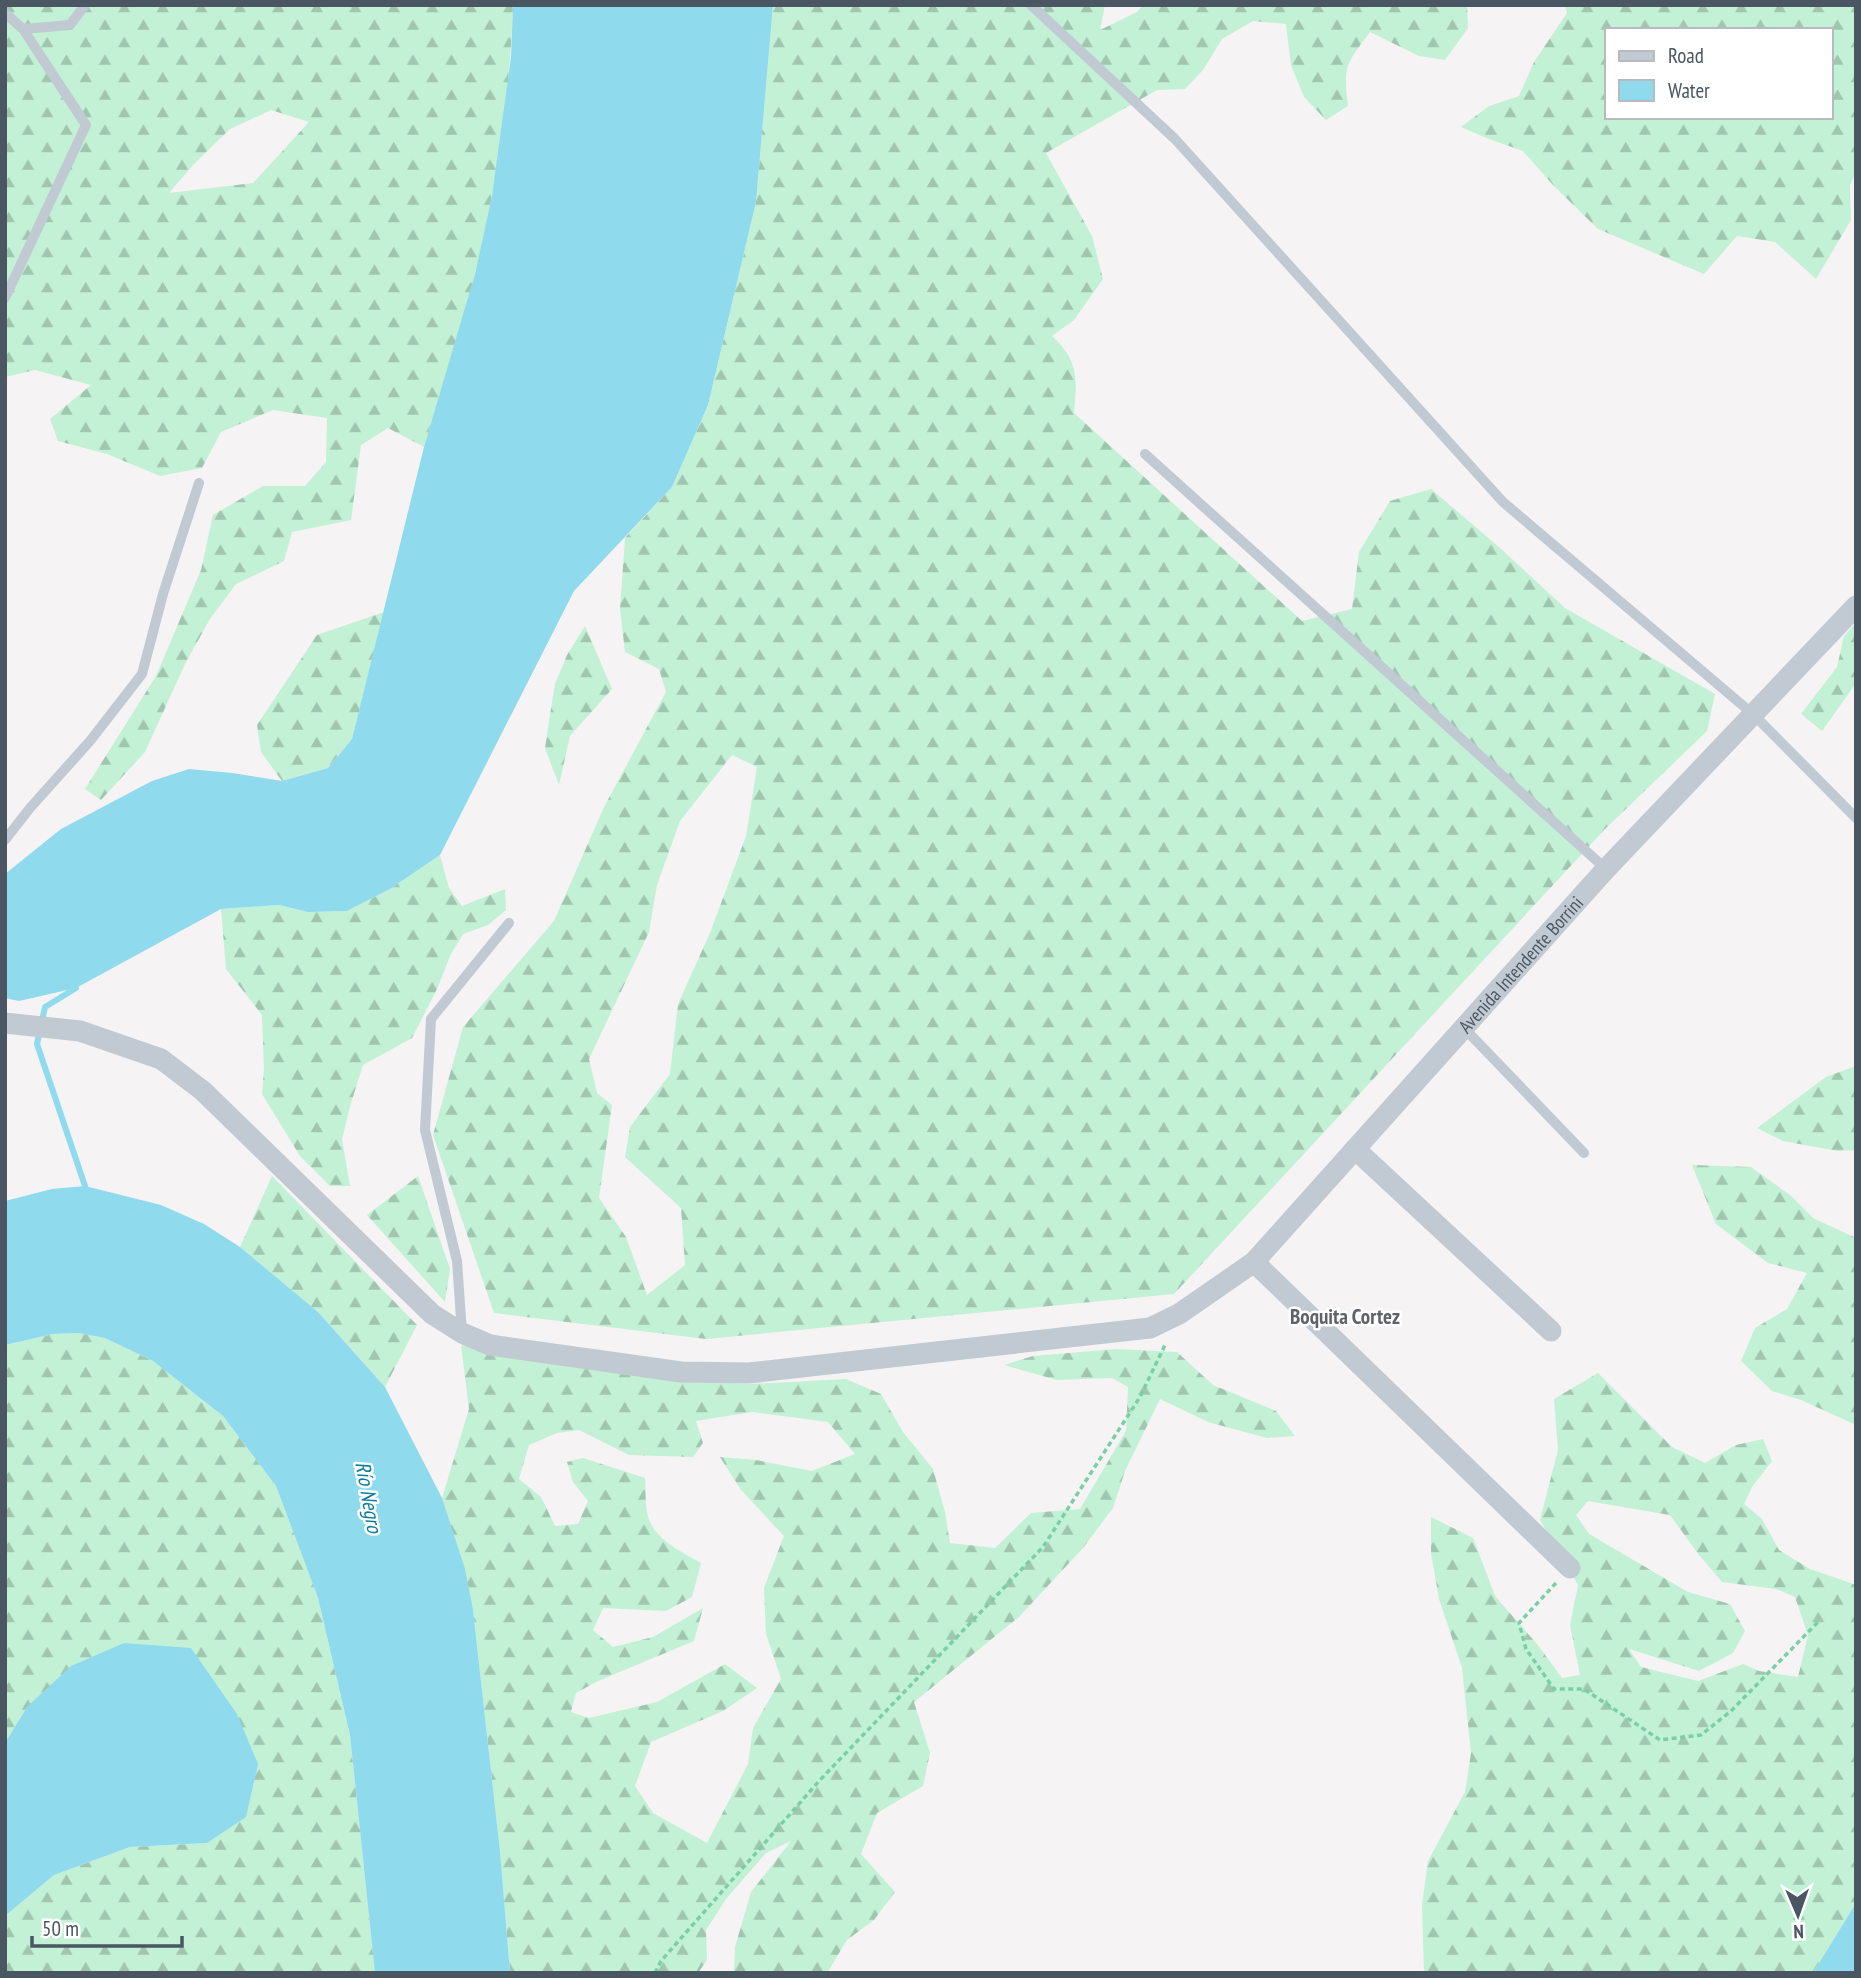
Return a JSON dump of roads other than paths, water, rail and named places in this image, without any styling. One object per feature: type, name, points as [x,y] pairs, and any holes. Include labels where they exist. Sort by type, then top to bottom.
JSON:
[{"type":"street","name":"Avenida Intendente Borrini","points":[[11,1023],[80,1031],[161,1059],[203,1091],[432,1314],[463,1333],[490,1345],[667,1370],[749,1373],[1150,1328],[1179,1314],[1254,1262],[1606,869],[1856,606]]},
{"type":"street","points":[[1356,1149],[1551,1331]]},
{"type":"street","points":[[1254,1262],[1570,1568]]},
{"type":"lane","points":[[23,29],[70,25],[85,5]]},
{"type":"lane","points":[[1031,5],[1175,139],[1503,502],[1754,715],[1856,818]]},
{"type":"lane","points":[[5,13],[23,29],[86,125],[5,298]]},
{"type":"lane","points":[[1145,454],[1606,869]]},
{"type":"lane","points":[[5,840],[90,741],[142,674],[163,594],[199,483]]},
{"type":"lane","points":[[463,1333],[457,1261],[425,1130],[431,1019],[509,923]]},
{"type":"lane","points":[[1464,1028],[1584,1153]]},
{"type":"water","points":[[513,5],[773,5],[756,202],[708,405],[672,487],[574,591],[440,855],[390,889],[347,911],[308,912],[279,905],[221,909],[76,988],[19,1001],[5,998],[5,874],[61,829],[152,781],[189,769],[282,781],[328,768],[352,739],[424,447],[475,274],[492,196],[511,57]]},
{"type":"water","name":"Río Negro","points":[[85,1186],[161,1205],[204,1224],[240,1247],[318,1312],[385,1387],[442,1498],[465,1569],[473,1610],[500,1851],[510,1973],[375,1973],[350,1735],[318,1598],[276,1486],[223,1416],[153,1361],[105,1338],[79,1333],[53,1334],[5,1345],[5,1201],[52,1189]]},
{"type":"water","points":[[124,1643],[191,1648],[237,1714],[258,1764],[246,1817],[207,1843],[130,1847],[54,1875],[5,1916],[5,1743],[27,1707],[71,1666]]},
{"type":"water","points":[[1856,1903],[1856,1973],[1813,1973]]},
{"type":"waterway","points":[[76,988],[45,1007],[37,1044],[85,1186]]},
{"type":"district","name":"Boquita Cortez","points":[[1345,1316]]}]
